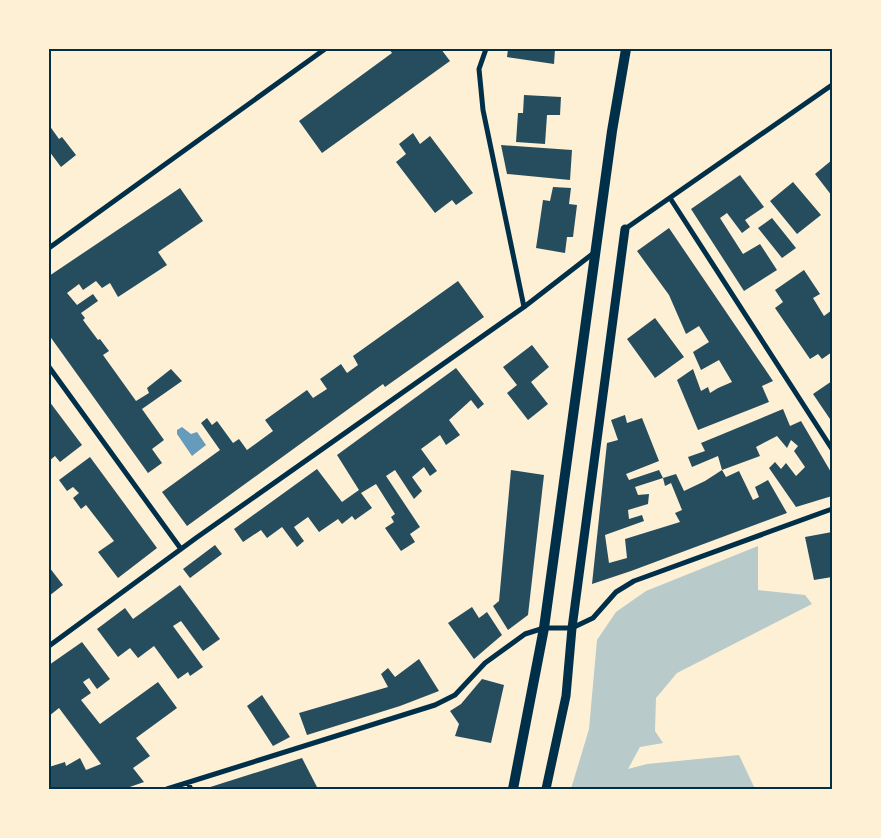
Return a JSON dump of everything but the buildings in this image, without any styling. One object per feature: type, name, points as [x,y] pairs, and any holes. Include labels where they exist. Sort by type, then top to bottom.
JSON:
[{"type":"main road","points":[[513,789],[544,628],[612,131],[626,49]]},
{"type":"street","points":[[49,248],[325,49]]},
{"type":"street","points":[[486,49],[479,69],[483,110],[524,307]]},
{"type":"street","points":[[546,789],[566,696],[572,628],[625,230],[832,85]]},
{"type":"street","points":[[670,198],[832,449]]},
{"type":"street","points":[[49,646],[181,549],[524,307],[595,252]]},
{"type":"street","points":[[49,367],[181,549]]},
{"type":"street","points":[[167,789],[435,705],[456,695],[485,663],[525,634],[544,628],[572,628],[593,618],[616,592],[634,581],[832,509]]},
{"type":"street","points":[[188,783],[191,789]]},
{"type":"shaded area","points":[[758,546],[758,590],[805,595],[812,604],[677,673],[656,698],[655,731],[663,743],[640,747],[628,769],[647,764],[739,755],[755,789],[571,789],[589,729],[597,640],[616,612],[646,591]]},
{"type":"water","points":[[182,427],[191,434],[197,432],[206,445],[192,456],[177,434],[177,430]]}]
